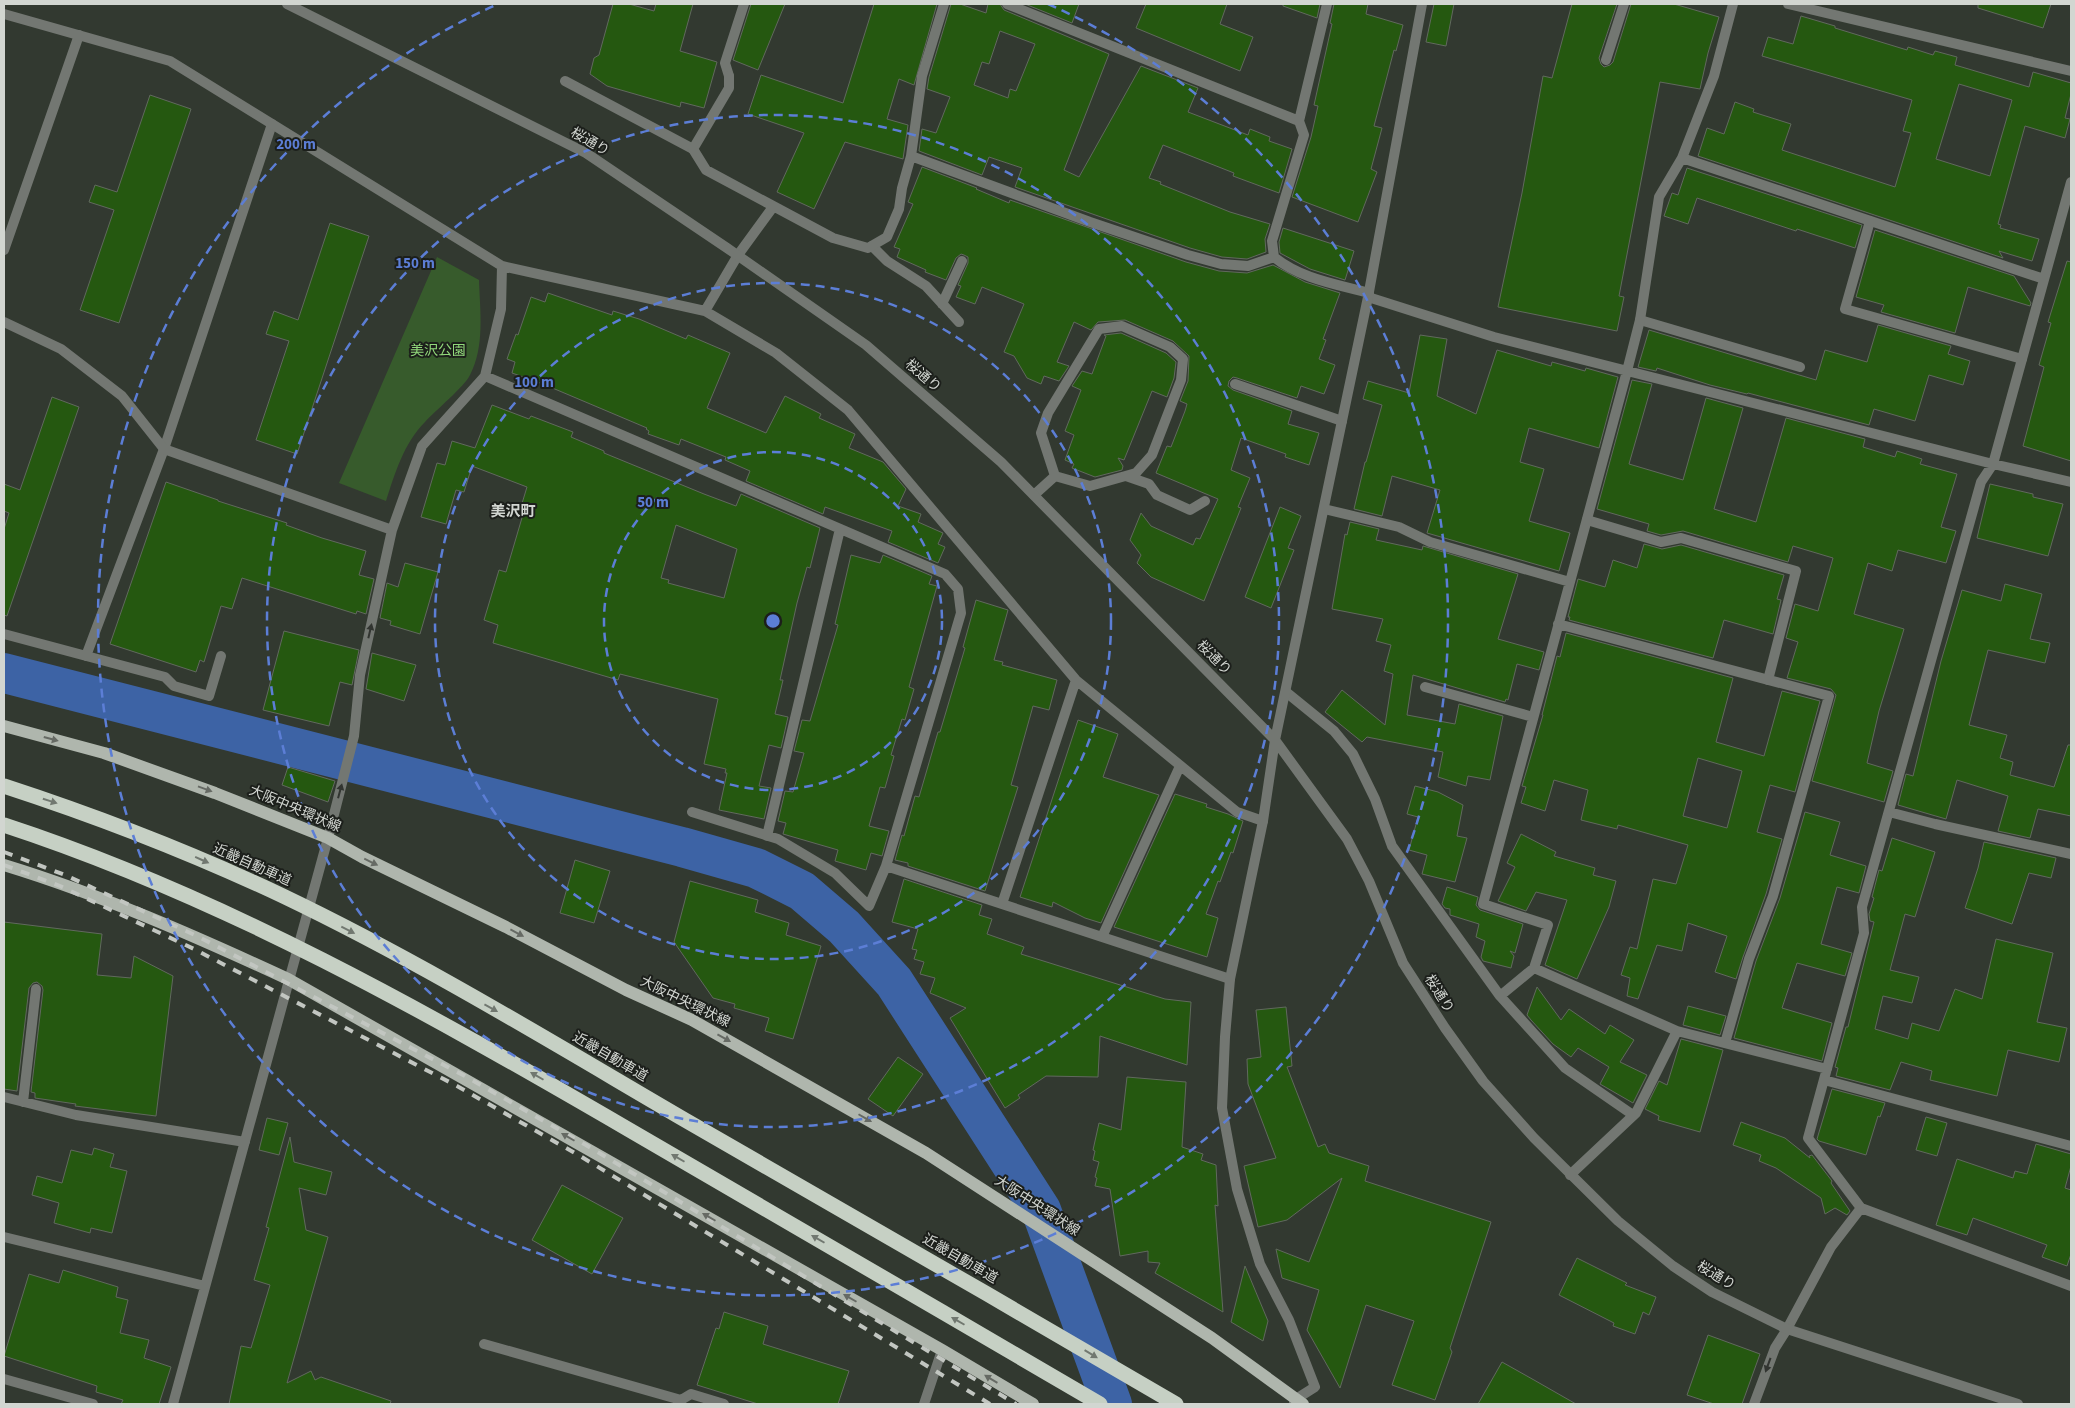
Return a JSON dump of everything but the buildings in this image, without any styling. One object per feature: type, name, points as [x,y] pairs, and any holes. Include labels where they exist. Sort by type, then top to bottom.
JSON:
[{"type":"highway","name":"近畿自動車道","points":[[4,786],[67,806],[178,849],[284,897],[386,950],[547,1038],[1176,1404]]},
{"type":"highway","points":[[4,825],[58,843],[166,886],[276,936],[379,990],[526,1070],[1100,1404]]},
{"type":"main road","name":"大阪中央環状線","points":[[4,726],[104,753],[215,793],[328,838],[362,857],[506,927],[626,990],[692,1020],[918,1148],[1212,1338],[1298,1403]]},
{"type":"main road","points":[[4,865],[60,882],[195,935],[288,979],[942,1350],[1032,1404]]},
{"type":"street","name":"桜通り","points":[[287,4],[586,153],[866,345],[1001,462],[1276,740],[1347,839],[1369,881],[1403,962],[1445,1028],[1484,1081],[1534,1138],[1618,1221],[1673,1266],[1712,1292],[1788,1329],[2018,1404]]},
{"type":"street","points":[[693,149],[729,88],[729,76],[725,63],[744,4]]},
{"type":"street","points":[[565,81],[693,149],[706,170],[773,207],[833,238],[868,248],[887,237],[899,209],[902,188],[911,156],[922,76],[944,4]]},
{"type":"street","points":[[1007,4],[1298,121]]},
{"type":"street","points":[[1327,4],[1298,121],[1304,135],[1272,241],[1274,257],[1285,266],[1308,276],[1368,294],[1494,337],[1993,464],[2071,482]]},
{"type":"street","points":[[1298,1403],[1315,1387],[1289,1320],[1260,1264],[1237,1189],[1222,1108],[1230,980],[1276,740],[1368,294],[1422,4]]},
{"type":"street","points":[[1606,60],[1624,4]]},
{"type":"street","points":[[1500,996],[1534,968],[1548,925],[1483,904],[1640,320],[1659,197],[1682,158],[1714,76],[1733,4]]},
{"type":"street","points":[[1788,4],[2071,71]]},
{"type":"street","points":[[4,14],[170,61],[502,266],[705,311],[776,353],[848,410],[1076,680],[1237,812],[1262,821]]},
{"type":"street","points":[[4,250],[79,35]]},
{"type":"street","points":[[86,656],[164,449],[272,124]]},
{"type":"street","points":[[911,156],[1090,222],[1188,255],[1221,264],[1248,266],[1274,257]]},
{"type":"street","points":[[1682,158],[2044,279]]},
{"type":"street","points":[[2071,182],[1993,464],[1981,482],[1862,907],[1864,933],[1808,1138],[1860,1208],[2071,1286]]},
{"type":"street","points":[[705,311],[738,256],[773,207]]},
{"type":"street","points":[[1870,221],[1845,309],[2022,359]]},
{"type":"street","points":[[872,246],[887,261],[926,286],[959,322]]},
{"type":"street","points":[[942,304],[962,261]]},
{"type":"street","points":[[173,1404],[328,838],[354,736],[360,675],[392,530],[422,446],[484,376],[500,309],[502,266]]},
{"type":"street","points":[[1640,320],[1800,367]]},
{"type":"street","points":[[4,322],[61,349],[122,396],[164,449],[392,530]]},
{"type":"street","points":[[1122,326],[1170,347],[1183,358],[1181,380],[1152,454],[1136,473],[1090,486],[1055,476],[1041,433],[1048,413],[1099,329],[1122,326]]},
{"type":"street","points":[[484,376],[945,574],[958,589],[961,613],[886,866],[869,906],[836,873],[778,839],[692,812]]},
{"type":"street","points":[[1235,384],[1342,420]]},
{"type":"street","points":[[1034,495],[1055,476]]},
{"type":"street","points":[[1126,476],[1149,484],[1158,495],[1190,510],[1205,501]]},
{"type":"street","points":[[1324,509],[1399,527],[1430,542],[1570,582]]},
{"type":"street","points":[[1586,520],[1661,542],[1682,538],[1796,570],[1768,680]]},
{"type":"street","points":[[767,836],[840,529]]},
{"type":"street","points":[[1558,624],[1829,696],[1773,896],[1748,959],[1725,1043]]},
{"type":"street","points":[[4,634],[165,678],[174,686],[209,696],[221,656]]},
{"type":"street","points":[[1002,904],[1076,680]]},
{"type":"street","points":[[1425,687],[1533,717]]},
{"type":"street","points":[[1286,692],[1334,731],[1353,754],[1375,799],[1392,846],[1500,996],[1565,1068],[1633,1116]]},
{"type":"street","points":[[1102,937],[1180,766]]},
{"type":"street","points":[[1889,812],[2071,854]]},
{"type":"street","points":[[886,866],[1230,980]]},
{"type":"street","points":[[1534,968],[1677,1031],[1827,1069]]},
{"type":"street","points":[[23,1102],[36,989]]},
{"type":"street","points":[[1570,1174],[1636,1113],[1677,1031]]},
{"type":"street","points":[[1824,1080],[2071,1146]]},
{"type":"street","points":[[4,1097],[76,1115],[245,1142]]},
{"type":"street","points":[[1754,1404],[1774,1348],[1788,1329],[1831,1248],[1860,1208]]},
{"type":"street","points":[[4,1238],[205,1286]]},
{"type":"street","points":[[484,1344],[680,1402],[690,1394],[724,1404]]},
{"type":"street","points":[[924,1404],[942,1350]]},
{"type":"street","points":[[4,1379],[93,1404]]},
{"type":"green space","name":"美沢公園","points":[[437,257],[479,280],[481,316],[478,352],[475,364],[467,380],[425,422],[411,439],[401,459],[386,501],[339,483]]},
{"type":"waterway","points":[[4,673],[682,847],[756,868],[802,891],[844,927],[894,982],[1041,1210],[1112,1404]]},
{"type":"railway","points":[[4,852],[65,875],[199,937],[463,1075],[586,1145],[1016,1404]]},
{"type":"railway","points":[[4,865],[60,886],[194,949],[457,1086],[580,1156],[990,1404]]},
{"type":"district","name":"美沢町","points":[[513,511]]}]
